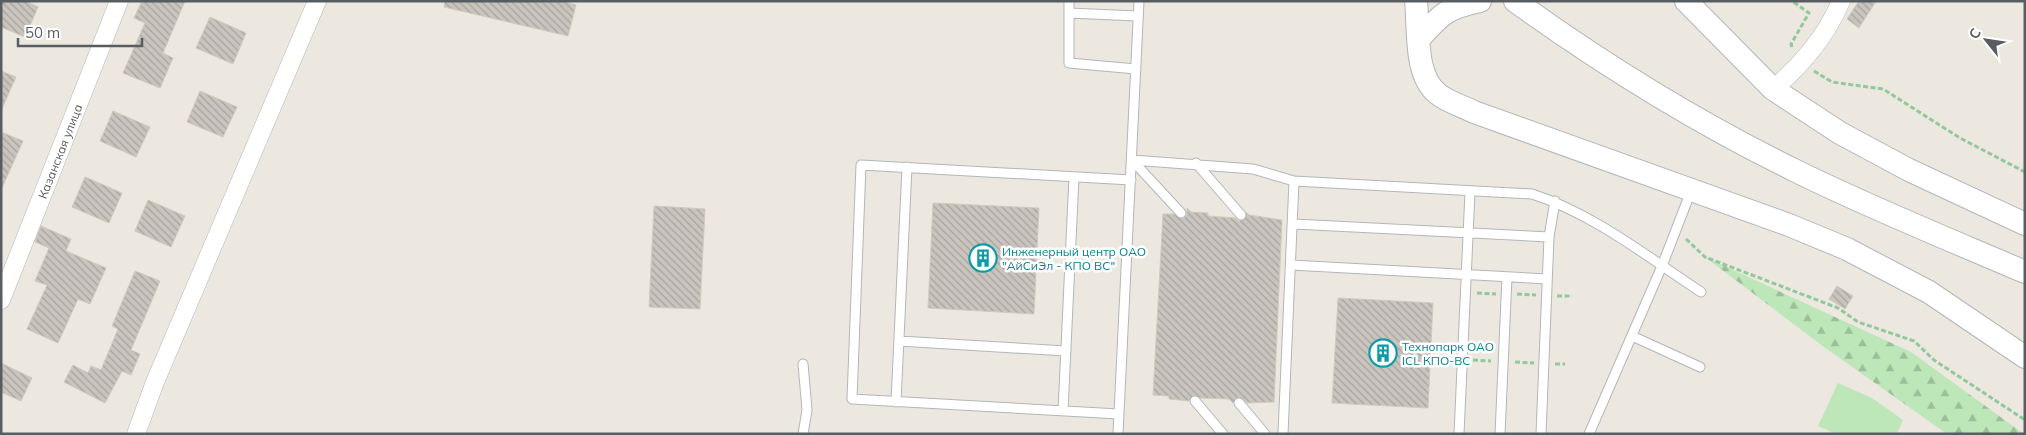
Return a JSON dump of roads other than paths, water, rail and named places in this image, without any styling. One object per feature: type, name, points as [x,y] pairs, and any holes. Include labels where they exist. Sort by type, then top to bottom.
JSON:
[{"type":"street","name":"Казанская улица","points":[[1,300],[119,1]]},
{"type":"street","points":[[136,434],[155,382],[318,1]]},
{"type":"street","points":[[1416,1],[1420,39],[1420,66],[1427,82],[1438,94],[1474,112],[1789,225],[1882,265],[1930,292],[2025,357]]},
{"type":"street","points":[[1420,39],[1439,16],[1455,6],[1480,1]]},
{"type":"street","points":[[1516,1],[1605,63],[1725,134],[1797,172],[2025,272]]},
{"type":"street","points":[[1686,1],[1773,89],[1840,133],[1866,147],[1909,170],[2025,224]]},
{"type":"street","points":[[1773,89],[1801,62],[1826,29],[1841,1]]},
{"type":"lane","points":[[1069,1],[1069,63],[1136,70]]},
{"type":"lane","points":[[1118,434],[1139,1]]},
{"type":"lane","points":[[1069,13],[1137,16]]},
{"type":"lane","points":[[1132,160],[1253,168],[1294,182],[1532,194],[1554,201],[1577,212],[1701,292]]},
{"type":"lane","points":[[1132,160],[1181,213]]},
{"type":"lane","points":[[1196,163],[1241,215]]},
{"type":"lane","points":[[1119,414],[852,399],[861,164],[1131,180]]},
{"type":"lane","points":[[896,402],[907,167]]},
{"type":"lane","points":[[1064,411],[1074,177]]},
{"type":"lane","points":[[1283,434],[1294,224],[1294,182]]},
{"type":"lane","points":[[1588,434],[1662,266],[1691,191]]},
{"type":"lane","points":[[1459,434],[1470,192]]},
{"type":"lane","points":[[1541,434],[1549,237],[1554,201]]},
{"type":"lane","points":[[1294,224],[1549,237]]},
{"type":"lane","points":[[1291,265],[1547,278]]},
{"type":"lane","points":[[1500,434],[1507,277]]},
{"type":"lane","points":[[1632,336],[1700,366]]},
{"type":"lane","points":[[899,341],[1066,351]]},
{"type":"lane","points":[[803,434],[807,410],[804,364]]},
{"type":"lane","points":[[1195,401],[1223,434]]},
{"type":"lane","points":[[1239,403],[1265,434]]},
{"type":"place","name":"Инженерный центр ОАО \"АйСиЭл - КПО ВС\"","points":[[983,258]]},
{"type":"place","name":"Технопарк OAO ICL КПО-ВС","points":[[1383,353]]}]
